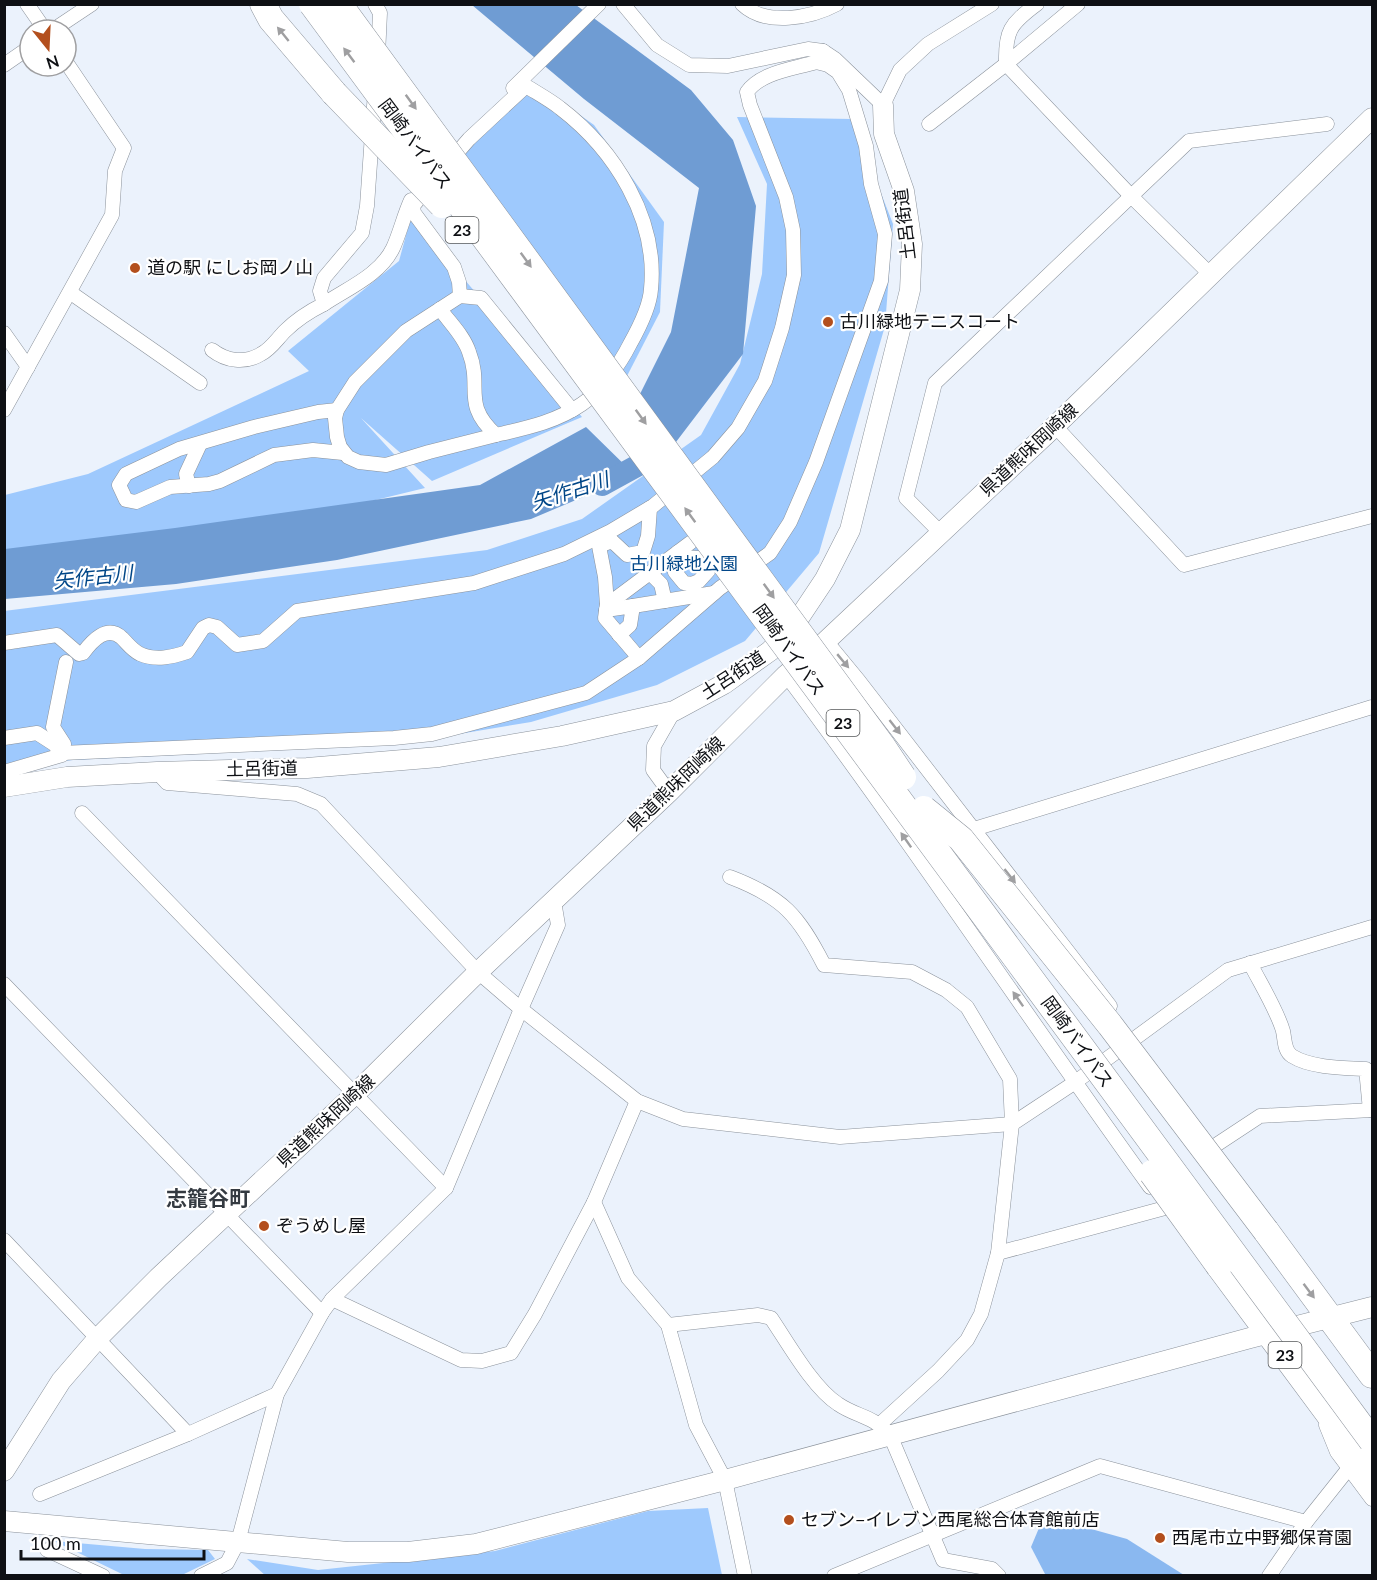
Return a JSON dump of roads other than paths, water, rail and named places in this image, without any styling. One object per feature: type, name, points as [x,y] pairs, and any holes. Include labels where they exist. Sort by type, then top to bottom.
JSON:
[{"type":"highway","name":"23","points":[[263,4],[278,28],[334,93],[431,192],[495,268],[572,367],[582,370]]},
{"type":"highway","name":"岡崎バイパス","points":[[312,4],[1372,1441]]},
{"type":"highway","name":"岡崎バイパス","points":[[339,4],[876,737],[924,809],[1372,1412]]},
{"type":"highway","name":"23","points":[[924,809],[961,839],[1110,1025],[1330,1318],[1368,1365]]},
{"type":"highway","name":"23","points":[[941,858],[947,875],[1007,958],[1066,1053],[1334,1422],[1361,1472]]},
{"type":"street","points":[[27,4],[37,18]]},
{"type":"street","points":[[71,18],[92,4]]},
{"type":"street","points":[[324,304],[320,291],[324,278],[362,233],[368,206],[380,13],[375,4]]},
{"type":"street","points":[[62,753],[394,738],[432,734],[586,693],[639,658],[714,593],[770,553],[790,522],[816,462],[881,281],[885,234],[871,184],[866,146],[849,90],[838,72],[808,49],[728,66],[689,65],[657,45],[623,4]]},
{"type":"street","points":[[742,4],[750,12],[772,18],[822,13],[837,4]]},
{"type":"street","points":[[862,85],[877,87],[886,83],[928,44],[992,4]]},
{"type":"street","points":[[1037,4],[1022,15],[1006,37],[1006,64],[1132,197],[1210,274]]},
{"type":"street","points":[[928,124],[1006,64],[1078,4]]},
{"type":"street","points":[[212,350],[221,357],[235,360],[249,359],[261,354],[309,312],[375,271],[393,249],[413,195],[468,130],[597,7]]},
{"type":"street","points":[[4,65],[18,55]]},
{"type":"street","points":[[4,643],[57,635],[79,654],[83,653],[99,636],[110,633],[118,635],[133,650],[142,655],[166,657],[187,652],[203,628],[209,625],[217,627],[237,645],[263,641],[297,611],[474,583],[564,554],[611,531],[650,508],[713,457],[738,428],[765,381],[782,328],[794,275],[793,230],[786,197],[747,92],[753,83],[765,77],[820,57],[835,59],[884,105],[900,70]]},
{"type":"street","points":[[4,410],[112,216],[115,171],[124,148],[77,78]]},
{"type":"street","points":[[337,410],[254,428],[179,449],[126,474],[119,485],[126,500],[136,502],[170,488],[220,481],[274,455],[313,450],[343,453],[359,462],[386,465],[558,418],[584,403],[624,356],[638,330],[651,290],[651,246],[639,207],[616,168],[589,134],[561,108],[526,86],[469,139],[413,206],[414,213],[454,267],[459,282],[460,296]]},
{"type":"street","name":"土呂街道","points":[[4,787],[67,777],[307,768],[439,757],[562,736],[674,711],[724,684],[770,651],[793,627],[825,579],[850,530],[910,290],[912,244],[904,191],[884,134],[884,105]]},
{"type":"street","name":"県道熊味岡崎線","points":[[4,1471],[61,1381],[98,1338],[159,1277],[355,1094],[478,972],[669,792],[786,675],[826,641],[1055,426],[1372,118]]},
{"type":"street","points":[[941,533],[906,498],[935,383],[1189,141],[1327,124]]},
{"type":"street","points":[[71,293],[200,383]]},
{"type":"street","points":[[343,453],[337,437],[335,418],[337,410],[355,382],[406,331],[460,296],[481,298],[572,410]]},
{"type":"street","points":[[440,309],[469,350],[473,364],[474,405],[483,423],[496,435]]},
{"type":"street","points":[[4,333],[28,367]]},
{"type":"street","points":[[1055,426],[1184,565],[1372,516]]},
{"type":"street","points":[[189,486],[186,474],[200,444]]},
{"type":"street","points":[[639,658],[605,618],[607,607],[605,577],[599,546],[612,541],[627,555],[643,552],[648,536],[650,508]]},
{"type":"street","points":[[607,607],[665,601],[689,573],[690,543]]},
{"type":"street","points":[[607,607],[650,573],[689,573],[714,593]]},
{"type":"street","points":[[650,573],[661,584],[665,601]]},
{"type":"street","points":[[620,635],[630,625],[633,606]]},
{"type":"street","points":[[826,641],[860,681],[1216,1145],[1274,1224],[1270,1238]]},
{"type":"street","points":[[4,772],[60,757],[64,744],[53,727],[66,662]]},
{"type":"street","points":[[786,675],[835,740],[972,933],[1074,1083],[1165,1208],[1224,1287],[1241,1297]]},
{"type":"street","points":[[974,829],[1372,707]]},
{"type":"street","points":[[669,792],[653,770],[654,746],[674,711]]},
{"type":"street","points":[[4,738],[37,733],[54,744],[62,753]]},
{"type":"street","points":[[157,772],[167,783],[297,794],[321,804],[478,972],[637,1101],[683,1119],[840,1137],[1012,1124],[1074,1083],[1228,970],[1372,927]]},
{"type":"street","points":[[82,813],[446,1188]]},
{"type":"street","points":[[730,877],[757,887],[780,902],[807,932],[824,965],[912,972],[946,990],[967,1007],[1011,1079],[1012,1124],[998,1252],[981,1314],[967,1340],[885,1429]]},
{"type":"street","points":[[201,1575],[227,1563],[237,1542],[276,1394],[322,1313],[332,1299],[446,1188],[558,926],[554,902]]},
{"type":"street","points":[[1216,1145],[1260,1116],[1371,1110],[1366,1069],[1332,1067],[1303,1061],[1290,1055],[1282,1030],[1250,963]]},
{"type":"street","points":[[4,984],[322,1313]]},
{"type":"street","points":[[332,1299],[461,1360],[482,1361],[511,1353],[535,1314],[594,1202],[637,1101]]},
{"type":"street","points":[[594,1202],[628,1278],[668,1325],[696,1425],[725,1480],[745,1575]]},
{"type":"street","points":[[998,1252],[1165,1208]]},
{"type":"street","points":[[4,1240],[188,1434]]},
{"type":"street","points":[[4,1521],[348,1552],[408,1552],[465,1545],[725,1480],[885,1429],[1372,1307]]},
{"type":"street","points":[[668,1325],[758,1315],[771,1318],[819,1385],[838,1404],[885,1429],[943,1560],[962,1565],[981,1566],[992,1569],[999,1575]]},
{"type":"street","points":[[40,1494],[188,1434],[276,1394]]},
{"type":"street","points":[[834,1575],[1100,1466],[1306,1522]]},
{"type":"street","points":[[1269,1575],[1306,1522],[1361,1472],[1372,1499]]},
{"type":"street","points":[[47,1550],[103,1575]]},
{"type":"water","points":[[472,5],[576,5],[691,90],[733,140],[756,206],[743,354],[676,442],[639,396],[671,332],[699,188],[584,99]]},
{"type":"water","points":[[586,427],[635,475],[531,519],[337,560],[176,584],[5,599],[5,549],[175,528],[480,485]]},
{"type":"waterway","name":"矢作古川","points":[[602,485],[655,456],[661,449]]},
{"type":"place","name":"道の駅 にしお岡ノ山","points":[[135,268]]},
{"type":"place","name":"古川緑地テニスコート","points":[[828,322]]},
{"type":"place","name":"ぞうめし屋","points":[[264,1226]]},
{"type":"place","name":"セブン−イレブン西尾総合体育館前店","points":[[789,1520]]},
{"type":"place","name":"西尾市立中野郷保育園","points":[[1160,1538]]},
{"type":"district","name":"志籠谷町","points":[[208,1199]]},
{"type":"park label","name":"古川緑地公園","points":[[684,564]]}]
